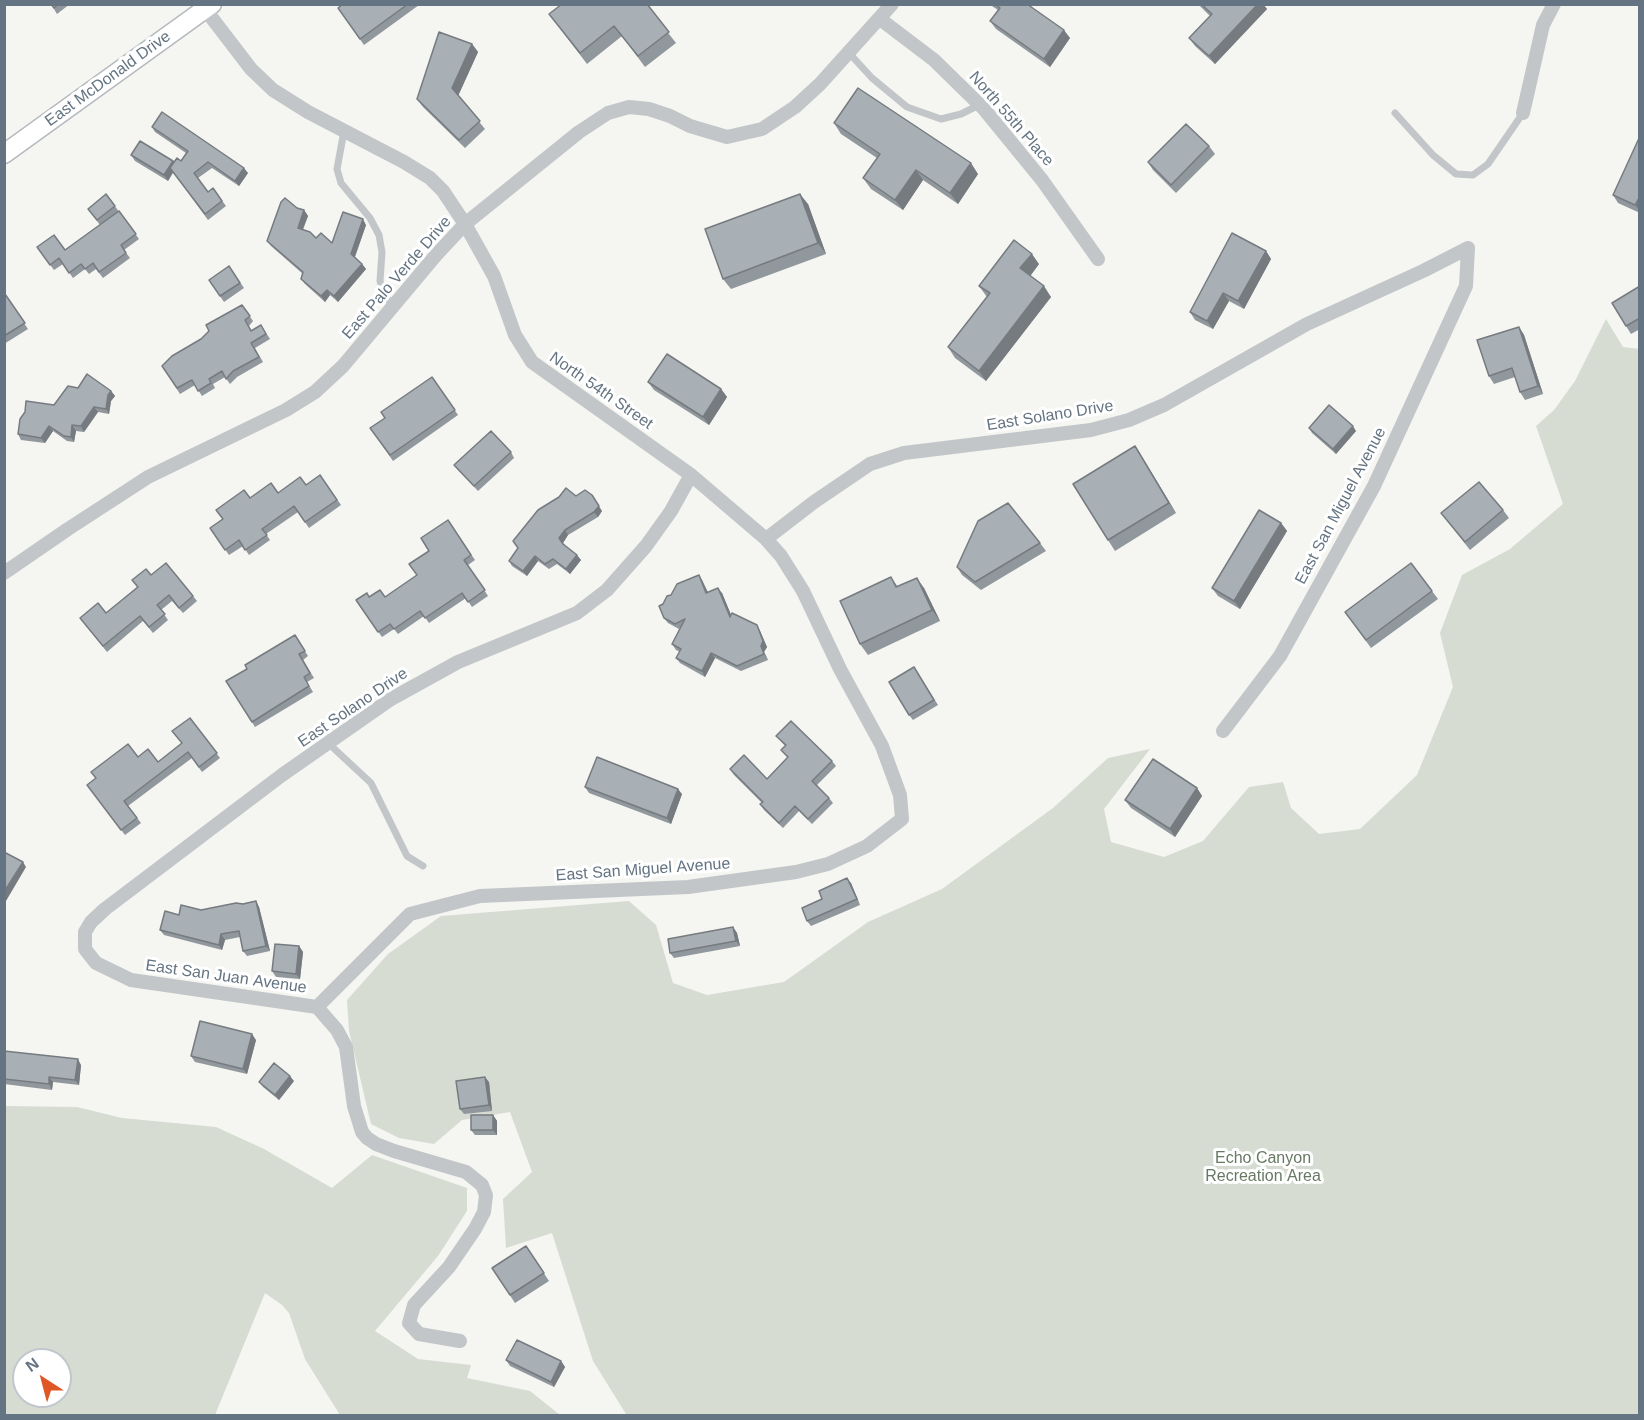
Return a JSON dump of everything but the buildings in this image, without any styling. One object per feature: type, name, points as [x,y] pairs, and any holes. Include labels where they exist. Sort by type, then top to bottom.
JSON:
[{"type":"street","name":"East Palo Verde Drive","points":[[4,573],[148,477],[286,410],[315,392],[343,366],[465,224],[579,132],[608,113],[629,107],[649,109],[690,126],[727,137],[762,129],[795,107],[820,84],[892,4]]},
{"type":"street","points":[[1523,113],[1543,25],[1554,4]]},
{"type":"street","name":"North 54th Street","points":[[209,7],[251,69],[273,90],[308,112],[404,162],[430,178],[443,192],[465,224],[494,276],[515,335],[532,362],[691,475],[766,540],[781,556],[803,591],[840,669],[882,746],[900,795],[902,819]]},
{"type":"street","name":"East McDonald Drive","points":[[4,154],[209,7]]},
{"type":"street","name":"North 55th Place","points":[[880,19],[934,60],[980,105],[1042,180],[1098,259]]},
{"type":"street","name":"East Solano Drive","points":[[766,540],[814,502],[870,464],[904,453],[1091,430],[1129,420],[1164,405],[1306,324],[1468,248]]},
{"type":"street","name":"East San Miguel Avenue","points":[[1223,731],[1280,656],[1374,486],[1466,286],[1468,248]]},
{"type":"street","name":"East Solano Drive","points":[[131,981],[96,963],[85,949],[85,932],[91,922],[105,909],[282,775],[391,699],[458,662],[577,613],[607,590],[646,546],[671,511],[691,475]]},
{"type":"street","name":"East San Miguel Avenue","points":[[317,1007],[410,914],[480,896],[688,887],[796,872],[828,864],[867,846],[902,819]]},
{"type":"street","name":"East San Juan Avenue","points":[[131,981],[317,1007]]},
{"type":"street","points":[[317,1007],[337,1030],[346,1047],[354,1106],[362,1132],[367,1138],[394,1151],[466,1172],[482,1185],[486,1195],[484,1212],[449,1267],[414,1305],[409,1323],[419,1334],[460,1341]]},
{"type":"lane","points":[[849,54],[872,78],[907,107],[941,119],[961,114],[980,105]]},
{"type":"lane","points":[[1395,113],[1433,155],[1456,174],[1473,175],[1488,164],[1523,113]]},
{"type":"lane","points":[[344,130],[337,169],[341,183],[370,218],[379,235],[382,252],[380,281],[393,307]]},
{"type":"lane","points":[[328,743],[371,783],[407,856],[423,866]]},
{"type":"green space","name":"Echo Canyon Recreation Area","points":[[1606,319],[1623,347],[1639,349],[1639,1415],[624,1415],[626,1414],[593,1361],[552,1233],[506,1248],[503,1199],[532,1172],[510,1112],[462,1120],[434,1144],[399,1138],[371,1124],[349,1031],[347,1000],[388,954],[441,916],[629,901],[656,925],[673,983],[707,995],[784,982],[868,922],[942,889],[1053,808],[1108,758],[1150,749],[1104,809],[1111,842],[1164,857],[1203,841],[1249,787],[1283,782],[1291,808],[1319,834],[1360,829],[1417,775],[1453,687],[1440,633],[1462,575],[1510,549],[1563,504],[1536,426],[1554,410],[1575,381]]},
{"type":"green space","points":[[5,1106],[77,1107],[122,1118],[216,1127],[264,1149],[332,1188],[372,1155],[467,1188],[467,1211],[438,1256],[375,1331],[418,1359],[471,1365],[467,1378],[530,1391],[560,1415],[340,1415],[305,1359],[289,1313],[265,1293],[215,1415],[5,1415]]}]
